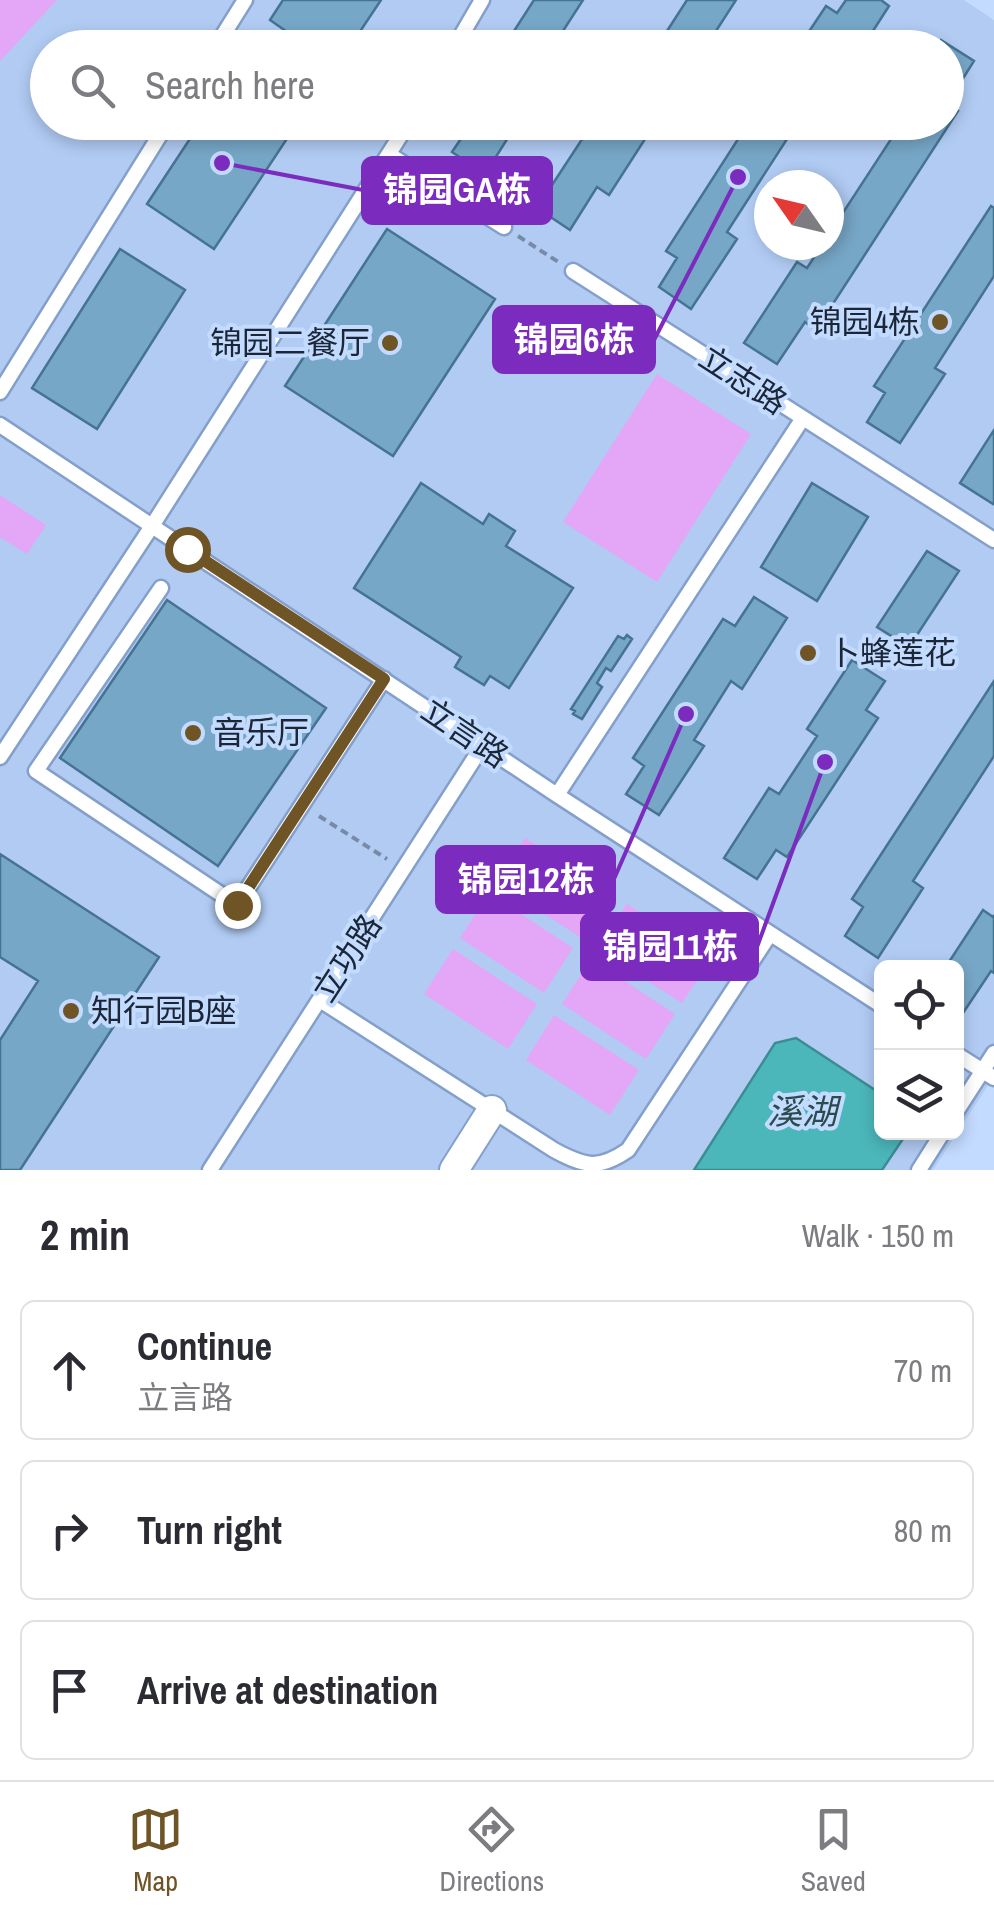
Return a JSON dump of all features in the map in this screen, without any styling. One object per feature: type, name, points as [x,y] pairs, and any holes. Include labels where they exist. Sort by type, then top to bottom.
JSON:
[{"type":"street","points":[[454,1170],[492,1110]]},
{"type":"lane","points":[[226,30],[244,0]]},
{"type":"lane","points":[[464,30],[482,0]]},
{"type":"lane","points":[[0,392],[157,140]]},
{"type":"lane","points":[[0,757],[399,140]]},
{"type":"lane","points":[[390,154],[504,227]]},
{"type":"lane","name":"立志路","points":[[572,271],[994,540]]},
{"type":"lane","points":[[557,795],[802,418]]},
{"type":"lane","name":"立言路","points":[[0,425],[874,1001]]},
{"type":"lane","points":[[161,588],[36,771],[237,905],[384,679]]},
{"type":"lane","name":"立功路","points":[[210,1170],[483,745]]},
{"type":"lane","points":[[320,1000],[576,1162],[595,1168],[614,1163],[628,1150],[770,934]]},
{"type":"lane","points":[[964,1103],[988,1075],[994,1053]]},
{"type":"lane","points":[[964,1059],[988,1075]]},
{"type":"lane","points":[[918,1170],[938,1140]]},
{"type":"path","points":[[504,227],[572,271]]},
{"type":"path","points":[[303,806],[404,870]]},
{"type":"shaded area","points":[[0,0],[964,0],[994,20],[994,1076],[964,1122],[964,960],[874,960],[874,1140],[952,1140],[933,1170],[0,1170]]},
{"type":"shaded area","points":[[0,0],[57,0],[0,61]]},
{"type":"shaded area","points":[[657,374],[751,434],[657,582],[563,522]]},
{"type":"shaded area","points":[[0,495],[46,525],[27,554],[0,537]]},
{"type":"shaded area","points":[[525,838],[609,893],[580,937],[496,883]]},
{"type":"shaded area","points":[[489,893],[573,948],[544,993],[460,938]]},
{"type":"shaded area","points":[[627,904],[711,959],[682,1003],[598,949]]},
{"type":"shaded area","points":[[453,949],[537,1004],[508,1049],[424,994]]},
{"type":"shaded area","points":[[591,959],[675,1014],[646,1059],[562,1004]]},
{"type":"shaded area","points":[[554,1015],[639,1070],[610,1115],[526,1060]]},
{"type":"water","name":"溪湖","points":[[796,1038],[874,1089],[874,1140],[902,1140],[882,1170],[694,1170],[775,1043]]},
{"type":"building","points":[[283,0],[381,0],[361,30],[284,30],[270,20]]},
{"type":"building","points":[[534,0],[583,0],[564,30],[515,30]]},
{"type":"building","points":[[687,0],[736,0],[717,30],[668,30]]},
{"type":"building","points":[[846,0],[881,0],[889,6],[874,30],[810,30],[826,6],[837,13]]},
{"type":"building","points":[[964,55],[974,61],[964,77]]},
{"type":"building","points":[[189,140],[286,140],[214,249],[147,204]]},
{"type":"building","points":[[460,140],[507,140],[485,174],[452,152]]},
{"type":"building","points":[[581,140],[644,140],[609,195],[597,187],[570,230],[537,208]]},
{"type":"building","points":[[737,140],[786,140],[767,170],[754,170],[754,190],[727,232],[737,239],[691,309],[659,287],[677,258],[666,251]]},
{"type":"building","points":[[890,140],[939,140],[816,330],[805,322],[777,364],[744,343],[797,262],[807,268],[812,260],[844,260],[844,211]]},
{"type":"building","name":"锦园4栋","points":[[991,206],[994,276],[935,368],[945,374],[900,443],[867,422],[885,393],[874,386]]},
{"type":"building","name":"锦园二餐厅","points":[[387,229],[495,299],[393,456],[285,386]]},
{"type":"building","points":[[120,249],[185,290],[97,429],[32,388]]},
{"type":"building","points":[[994,430],[994,502],[993,504],[960,483]]},
{"type":"building","points":[[421,483],[483,524],[489,514],[515,531],[506,546],[573,588],[509,688],[490,676],[484,685],[455,667],[461,657],[354,588]]},
{"type":"building","points":[[812,483],[868,517],[817,601],[761,567]]},
{"type":"building","points":[[927,551],[959,571],[909,647],[877,627]]},
{"type":"building","points":[[754,597],[787,618],[742,689],[731,681],[694,740],[704,746],[659,815],[626,794],[644,766],[633,758],[723,619],[735,626]]},
{"type":"building","name":"音乐厅","points":[[167,600],[326,708],[218,866],[60,758]]},
{"type":"building","points":[[627,635],[632,639],[611,671],[606,668],[597,683],[602,687],[582,719],[573,714],[571,709],[618,636],[624,639]]},
{"type":"building","points":[[852,660],[885,681],[866,710],[878,718],[787,857],[776,850],[757,879],[724,858],[769,788],[779,794],[817,736],[807,729]]},
{"type":"building","points":[[994,681],[994,756],[913,881],[923,888],[878,958],[845,936],[863,907],[852,899]]},
{"type":"building","name":"知行园B座","points":[[0,854],[159,957],[20,1170],[0,1170],[0,1040],[38,981],[0,957]]},
{"type":"building","points":[[983,910],[994,915],[994,973],[991,971],[964,1012],[964,960],[950,960]]},
{"type":"place","name":"锦园GA栋","points":[[222,163]]},
{"type":"place","name":"锦园6栋","points":[[738,177]]},
{"type":"place","name":"锦园4栋","points":[[940,322]]},
{"type":"place","name":"锦园二餐厅","points":[[390,343]]},
{"type":"place","name":"卜蜂莲花","points":[[808,653]]},
{"type":"place","name":"锦园12栋","points":[[686,714]]},
{"type":"place","name":"音乐厅","points":[[193,733]]},
{"type":"place","name":"锦园11栋","points":[[825,762]]},
{"type":"place","name":"知行园B座","points":[[71,1011]]},
{"type":"route","points":[[187,549],[384,679],[237,905]]}]
